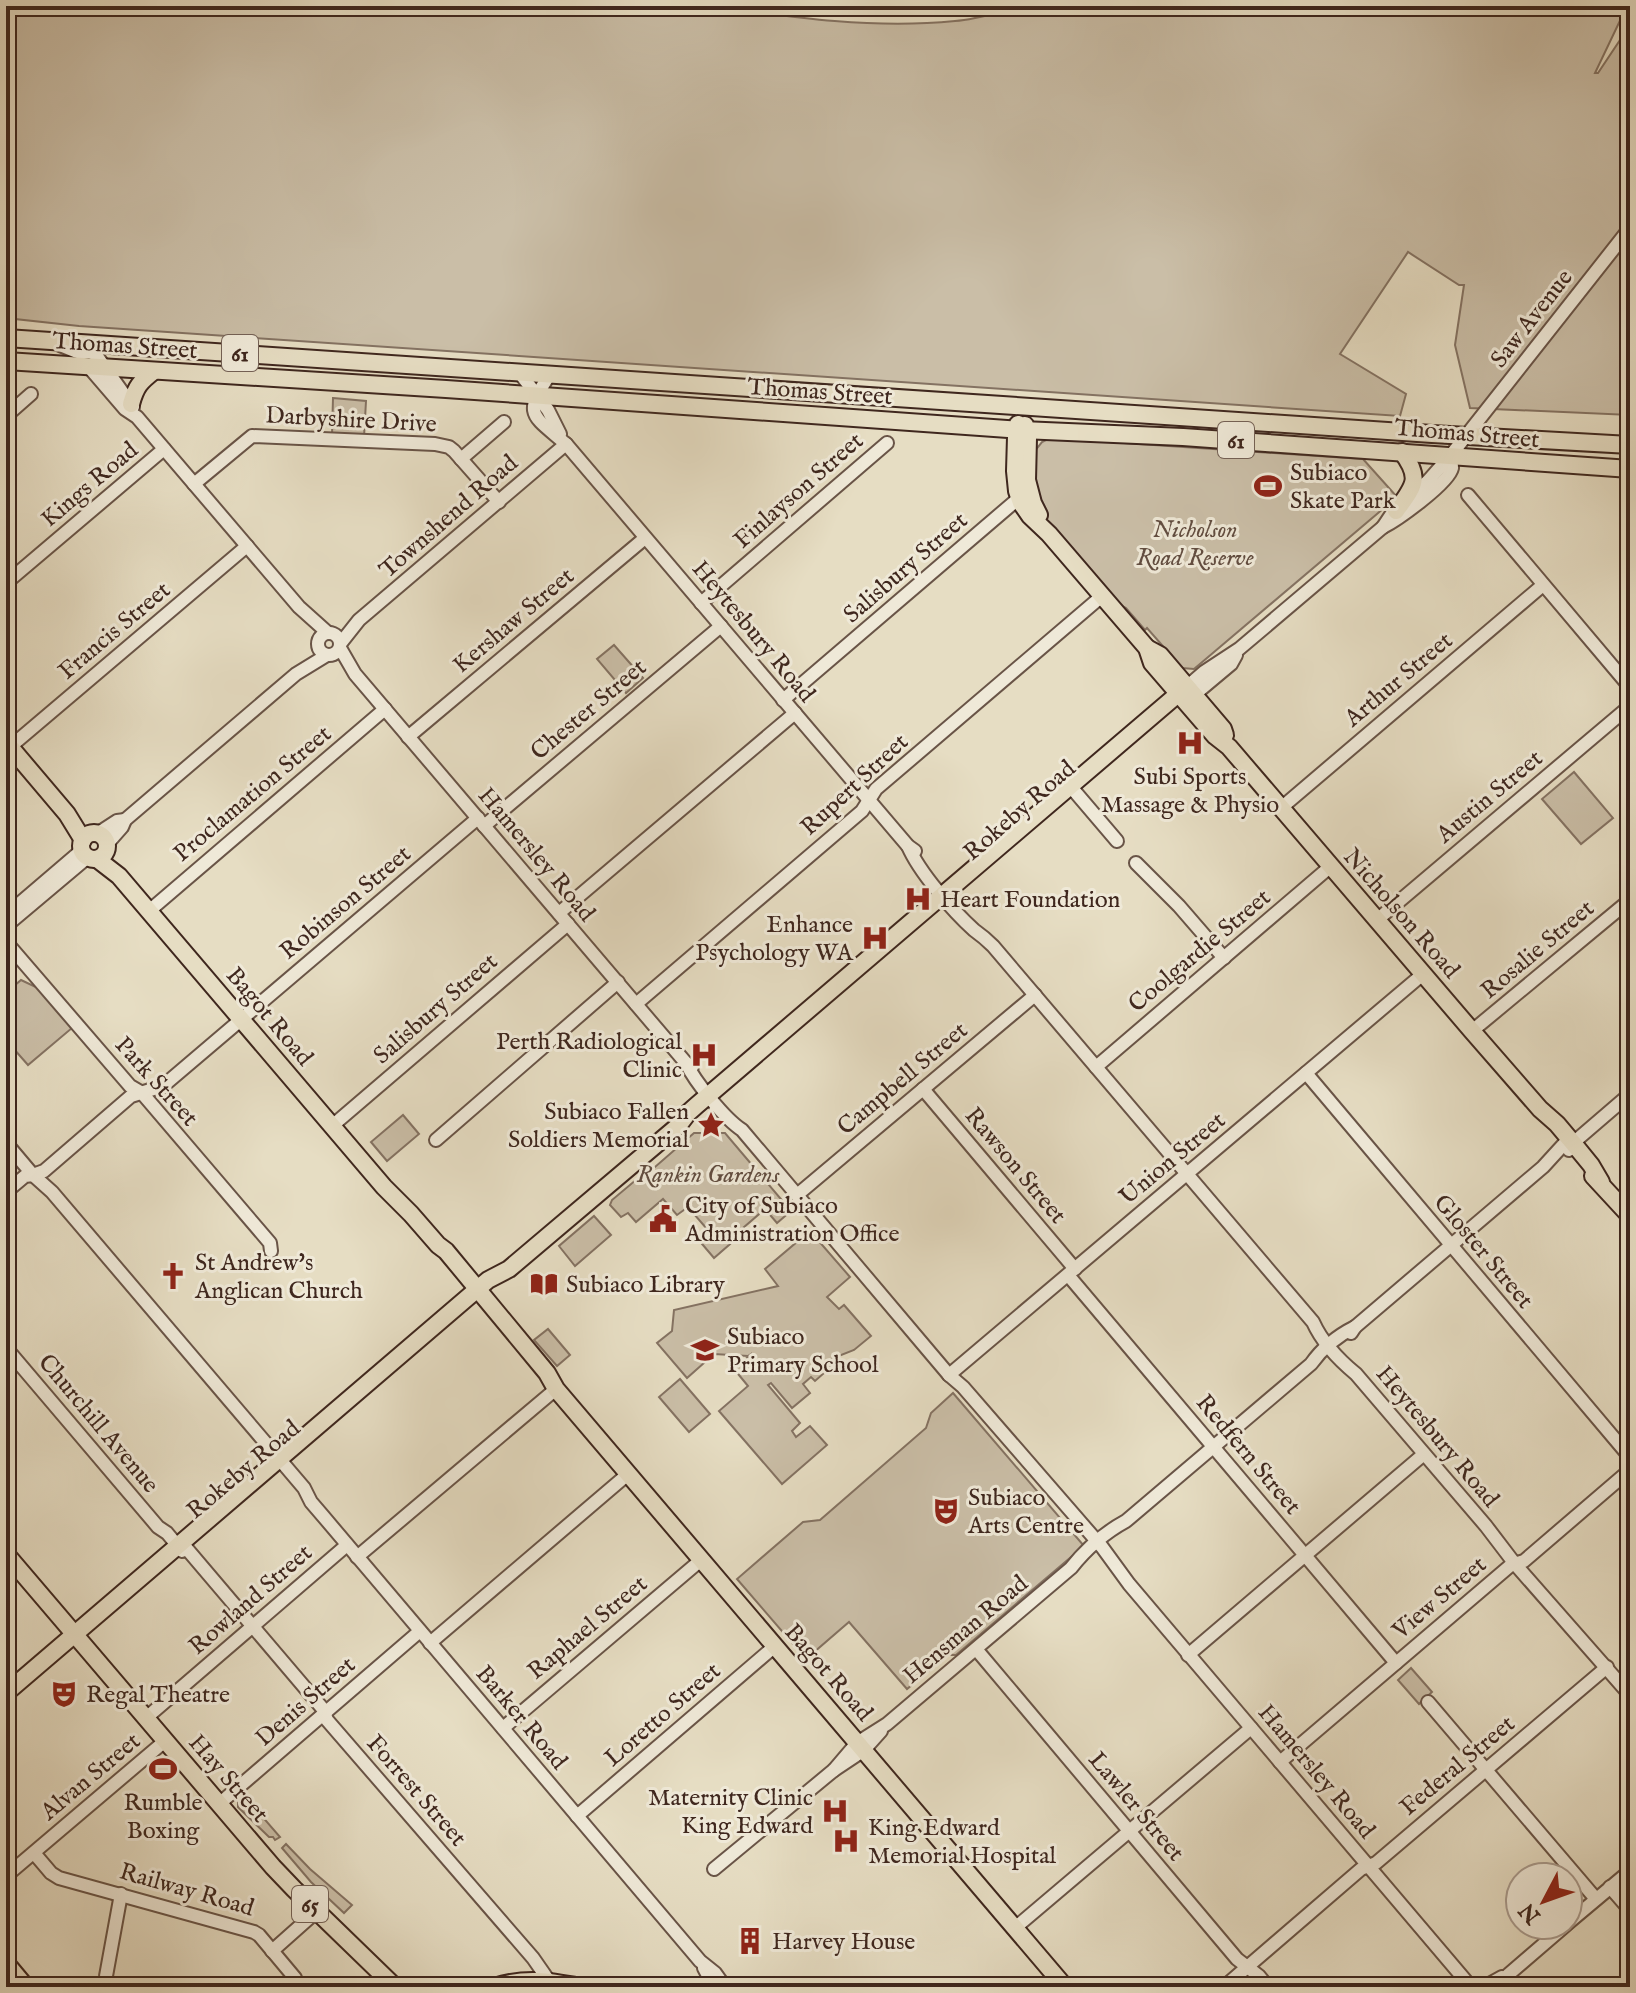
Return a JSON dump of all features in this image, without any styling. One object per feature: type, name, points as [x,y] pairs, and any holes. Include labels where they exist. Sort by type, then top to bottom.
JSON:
[{"type":"main road","name":"Thomas Street","points":[[6,338],[1630,445]]},
{"type":"main road","name":"Thomas Street","points":[[6,361],[1630,469]]},
{"type":"main road","points":[[134,410],[134,393],[140,381],[154,371]]},
{"type":"main road","name":"Nicholson Road","points":[[1008,405],[1028,438],[1028,488],[1049,534]]},
{"type":"main road","points":[[1019,498],[1015,471],[1016,437],[1038,407]]},
{"type":"main road","points":[[1396,511],[1409,494],[1414,479],[1413,469],[1402,452]]},
{"type":"main road","name":"Nicholson Road","points":[[1019,498],[1030,516],[1147,648],[1152,663],[1186,694],[1215,736],[1229,747],[1569,1145],[1591,1165],[1630,1216]]},
{"type":"main road","name":"Rokeby Road","points":[[6,1703],[77,1638],[477,1296],[488,1280],[509,1269],[678,1126],[688,1113],[714,1096],[1186,694]]},
{"type":"main road","name":"Bagot Road","points":[[8,745],[384,1187],[446,1251],[477,1296],[547,1373],[556,1389],[1065,1987]]},
{"type":"main road","name":"Hay Street","points":[[6,1554],[273,1867],[391,1982],[402,1983],[405,1987]]},
{"type":"main road","name":"Rokeby Road","points":[[6,1693],[77,1638]]},
{"type":"main road","points":[[6,1963],[26,1987]]},
{"type":"main road","points":[[494,1987],[545,1975],[581,1987]]},
{"type":"street","name":"Saw Avenue","points":[[1466,436],[1630,228]]},
{"type":"street","points":[[47,341],[96,355],[96,367],[324,637]]},
{"type":"street","name":"Heytesbury Road","points":[[519,372],[548,410],[566,444],[908,846],[914,859],[979,924],[987,940],[1313,1322],[1318,1333],[1333,1346],[1630,1695]]},
{"type":"street","points":[[536,396],[550,374]]},
{"type":"street","points":[[6,416],[31,394]]},
{"type":"street","points":[[461,459],[504,422]]},
{"type":"street","name":"Darbyshire Drive","points":[[194,484],[248,439],[258,436],[435,444],[449,447],[499,502]]},
{"type":"street","name":"Rokeby Road","points":[[1186,694],[1204,672],[1239,649],[1383,527],[1466,436]]},
{"type":"street","name":"Finlayson Street","points":[[701,603],[887,443]]},
{"type":"street","name":"Townshend Road","points":[[6,926],[117,821],[125,820],[296,674],[334,650],[359,620],[566,444]]},
{"type":"street","name":"Kings Road","points":[[6,583],[164,449]]},
{"type":"street","name":"Rokeby Road","points":[[1383,527],[1396,521],[1443,481],[1452,467],[1451,455]]},
{"type":"street","points":[[1468,495],[1630,687]]},
{"type":"street","name":"Salisbury Street","points":[[783,700],[1019,498]]},
{"type":"street","name":"Kershaw Street","points":[[408,737],[645,538]]},
{"type":"street","name":"Francis Street","points":[[8,745],[247,546]]},
{"type":"street","name":"Arthur Street","points":[[1281,808],[1543,585]]},
{"type":"street","name":"Rupert Street","points":[[636,1004],[862,811],[876,789],[1102,596]]},
{"type":"street","name":"Townshend Road","points":[[296,674],[324,637],[359,620]]},
{"type":"street","name":"Chester Street","points":[[481,822],[721,626]]},
{"type":"street","points":[[324,637],[337,637],[334,650],[319,649],[324,637]]},
{"type":"street","name":"Hamersley Road","points":[[334,650],[618,982],[686,1063],[692,1076],[739,1120],[742,1130],[1471,1987]]},
{"type":"street","name":"Austin Street","points":[[1377,920],[1630,706]]},
{"type":"street","name":"Proclamation Street","points":[[149,911],[385,709]]},
{"type":"street","name":"Salisbury Street","points":[[332,1126],[795,713]]},
{"type":"street","points":[[1073,790],[1117,841]]},
{"type":"street","name":"Robinson Street","points":[[6,1192],[25,1176],[44,1171],[131,1096],[163,1086],[481,822]]},
{"type":"street","name":"Townshend Road","points":[[6,915],[94,846]]},
{"type":"street","points":[[1136,863],[1224,958]]},
{"type":"street","name":"Coolgardie Street","points":[[1096,1067],[1331,866]]},
{"type":"street","name":"Rosalie Street","points":[[1472,1031],[1630,900]]},
{"type":"street","name":"Park Street","points":[[6,942],[130,1086],[142,1093],[270,1243],[271,1251]]},
{"type":"street","name":"Union Street","points":[[949,1375],[1423,974]]},
{"type":"street","points":[[436,1140],[618,982]]},
{"type":"street","name":"Campbell Street","points":[[797,1195],[1035,995]]},
{"type":"street","name":"Gloster Street","points":[[1306,1073],[1630,1457]]},
{"type":"street","name":"Rawson Street","points":[[923,1089],[1071,1272]]},
{"type":"street","name":"Hensman Road","points":[[714,1869],[1071,1568],[1084,1562],[1111,1529],[1126,1521],[1311,1364],[1324,1358],[1355,1327],[1630,1094]]},
{"type":"street","name":"Barker Road","points":[[6,1143],[47,1197],[279,1465],[304,1488],[311,1502],[357,1557],[725,1987]]},
{"type":"street","name":"Redfern Street","points":[[1071,1272],[1396,1663]]},
{"type":"street","name":"Churchill Avenue","points":[[6,1348],[158,1527],[162,1536],[253,1626]]},
{"type":"street","points":[[357,1557],[556,1389]]},
{"type":"street","points":[[1188,1655],[1424,1454]]},
{"type":"street","name":"View Street","points":[[1280,1762],[1511,1565],[1524,1561],[1630,1470]]},
{"type":"street","points":[[430,1643],[628,1474]]},
{"type":"street","name":"Rowland Street","points":[[146,1718],[347,1545]]},
{"type":"street","name":"Raphael Street","points":[[503,1728],[701,1560]]},
{"type":"street","name":"Forrest Street","points":[[253,1626],[323,1709],[327,1720],[545,1975]]},
{"type":"street","name":"Denis Street","points":[[219,1804],[420,1631]]},
{"type":"street","name":"Loretto Street","points":[[577,1816],[775,1646]]},
{"type":"street","name":"Lawler Street","points":[[976,1649],[1237,1959],[1268,1987]]},
{"type":"street","name":"Federal Street","points":[[1224,1987],[1361,1869],[1376,1863],[1607,1667]]},
{"type":"street","points":[[1428,1702],[1596,1899]]},
{"type":"street","points":[[1015,1928],[1251,1728]]},
{"type":"street","name":"Alvan Street","points":[[6,1876],[165,1741]]},
{"type":"street","name":"Railway Road","points":[[34,1853],[54,1876],[249,1929],[259,1935],[295,1978],[298,1987]]},
{"type":"street","points":[[1584,1909],[1630,1871]]},
{"type":"street","points":[[1610,1887],[1630,1910]]},
{"type":"street","points":[[106,1976],[121,1894]]},
{"type":"street","points":[[272,1951],[317,1911]]},
{"type":"street","points":[[1498,1987],[1547,1941]]},
{"type":"street","name":"Barker Road","points":[[700,1961],[714,1987]]},
{"type":"street","points":[[1484,1987],[1509,1974]]},
{"type":"green space","points":[[6,6],[716,6],[805,18],[895,24],[964,20],[1027,6],[1627,6],[1595,73],[1598,73],[1630,25],[1630,415],[1470,408],[1455,345],[1464,285],[1459,285],[1408,252],[1340,354],[1406,394],[1400,416],[79,326],[6,318]]},
{"type":"green space","points":[[333,398],[366,401],[364,437],[332,435]]},
{"type":"green space","name":"Nicholson Road Reserve","points":[[1050,438],[1363,459],[1397,497],[1194,669],[1182,668],[1147,628],[1145,630],[1120,605],[1047,520],[1034,495],[1033,453]]},
{"type":"green space","points":[[614,645],[643,678],[626,693],[597,659]]},
{"type":"green space","points":[[1574,772],[1613,818],[1581,844],[1542,799]]},
{"type":"green space","points":[[21,980],[38,988],[72,1028],[28,1065],[6,1040],[6,993]]},
{"type":"green space","points":[[403,1115],[419,1134],[387,1161],[371,1142]]},
{"type":"green space","name":"Rankin Gardens","points":[[694,1133],[725,1133],[791,1211],[777,1223],[765,1209],[714,1258],[697,1238],[707,1229],[688,1207],[677,1215],[663,1199],[636,1222],[628,1213],[621,1217],[610,1205],[612,1200]]},
{"type":"green space","points":[[594,1216],[611,1235],[575,1266],[559,1246]]},
{"type":"green space","points":[[810,1231],[850,1277],[827,1297],[839,1309],[844,1305],[871,1336],[854,1350],[826,1361],[831,1367],[815,1381],[811,1377],[803,1384],[810,1393],[792,1408],[771,1383],[768,1385],[800,1423],[792,1431],[796,1437],[810,1426],[827,1445],[782,1484],[719,1411],[748,1386],[734,1369],[751,1354],[714,1354],[687,1378],[657,1343],[672,1331],[674,1310],[778,1286],[765,1269]]},
{"type":"green space","points":[[548,1329],[570,1355],[557,1366],[534,1340]]},
{"type":"green space","points":[[680,1379],[710,1414],[689,1432],[659,1397]]},
{"type":"green space","points":[[953,1393],[1084,1546],[956,1655],[948,1655],[907,1689],[849,1622],[806,1659],[737,1579],[803,1522],[820,1520],[926,1428],[931,1413]]},
{"type":"green space","points":[[1411,1668],[1432,1692],[1419,1704],[1398,1680]]},
{"type":"green space","points":[[247,1799],[280,1837],[275,1840],[269,1837],[238,1807],[238,1801]]},
{"type":"green space","points":[[286,1844],[352,1905],[344,1913],[311,1882],[282,1848]]},
{"type":"place","name":"Subiaco Skate Park","points":[[1268,486]]},
{"type":"place","name":"Subi Sports Massage & Physio","points":[[1190,743]]},
{"type":"place","name":"Heart Foundation","points":[[918,899]]},
{"type":"place","name":"Enhance Psychology WA","points":[[875,938]]},
{"type":"place","name":"Perth Radiological Clinic","points":[[704,1055]]},
{"type":"place","name":"Subiaco Fallen Soldiers Memorial","points":[[711,1125]]},
{"type":"place","name":"City of Subiaco Administration Office","points":[[663,1219]]},
{"type":"place","name":"St Andrew's Anglican Church","points":[[173,1276]]},
{"type":"place","name":"Subiaco Library","points":[[544,1284]]},
{"type":"place","name":"Subiaco Primary School","points":[[705,1350]]},
{"type":"place","name":"Subiaco Arts Centre","points":[[946,1511]]},
{"type":"place","name":"Regal Theatre","points":[[64,1694]]},
{"type":"place","name":"Rumble Boxing","points":[[163,1769]]},
{"type":"place","name":"Maternity Clinic King Edward","points":[[835,1811]]},
{"type":"place","name":"King Edward Memorial Hospital","points":[[846,1841]]},
{"type":"place","name":"Harvey House","points":[[750,1941]]}]
